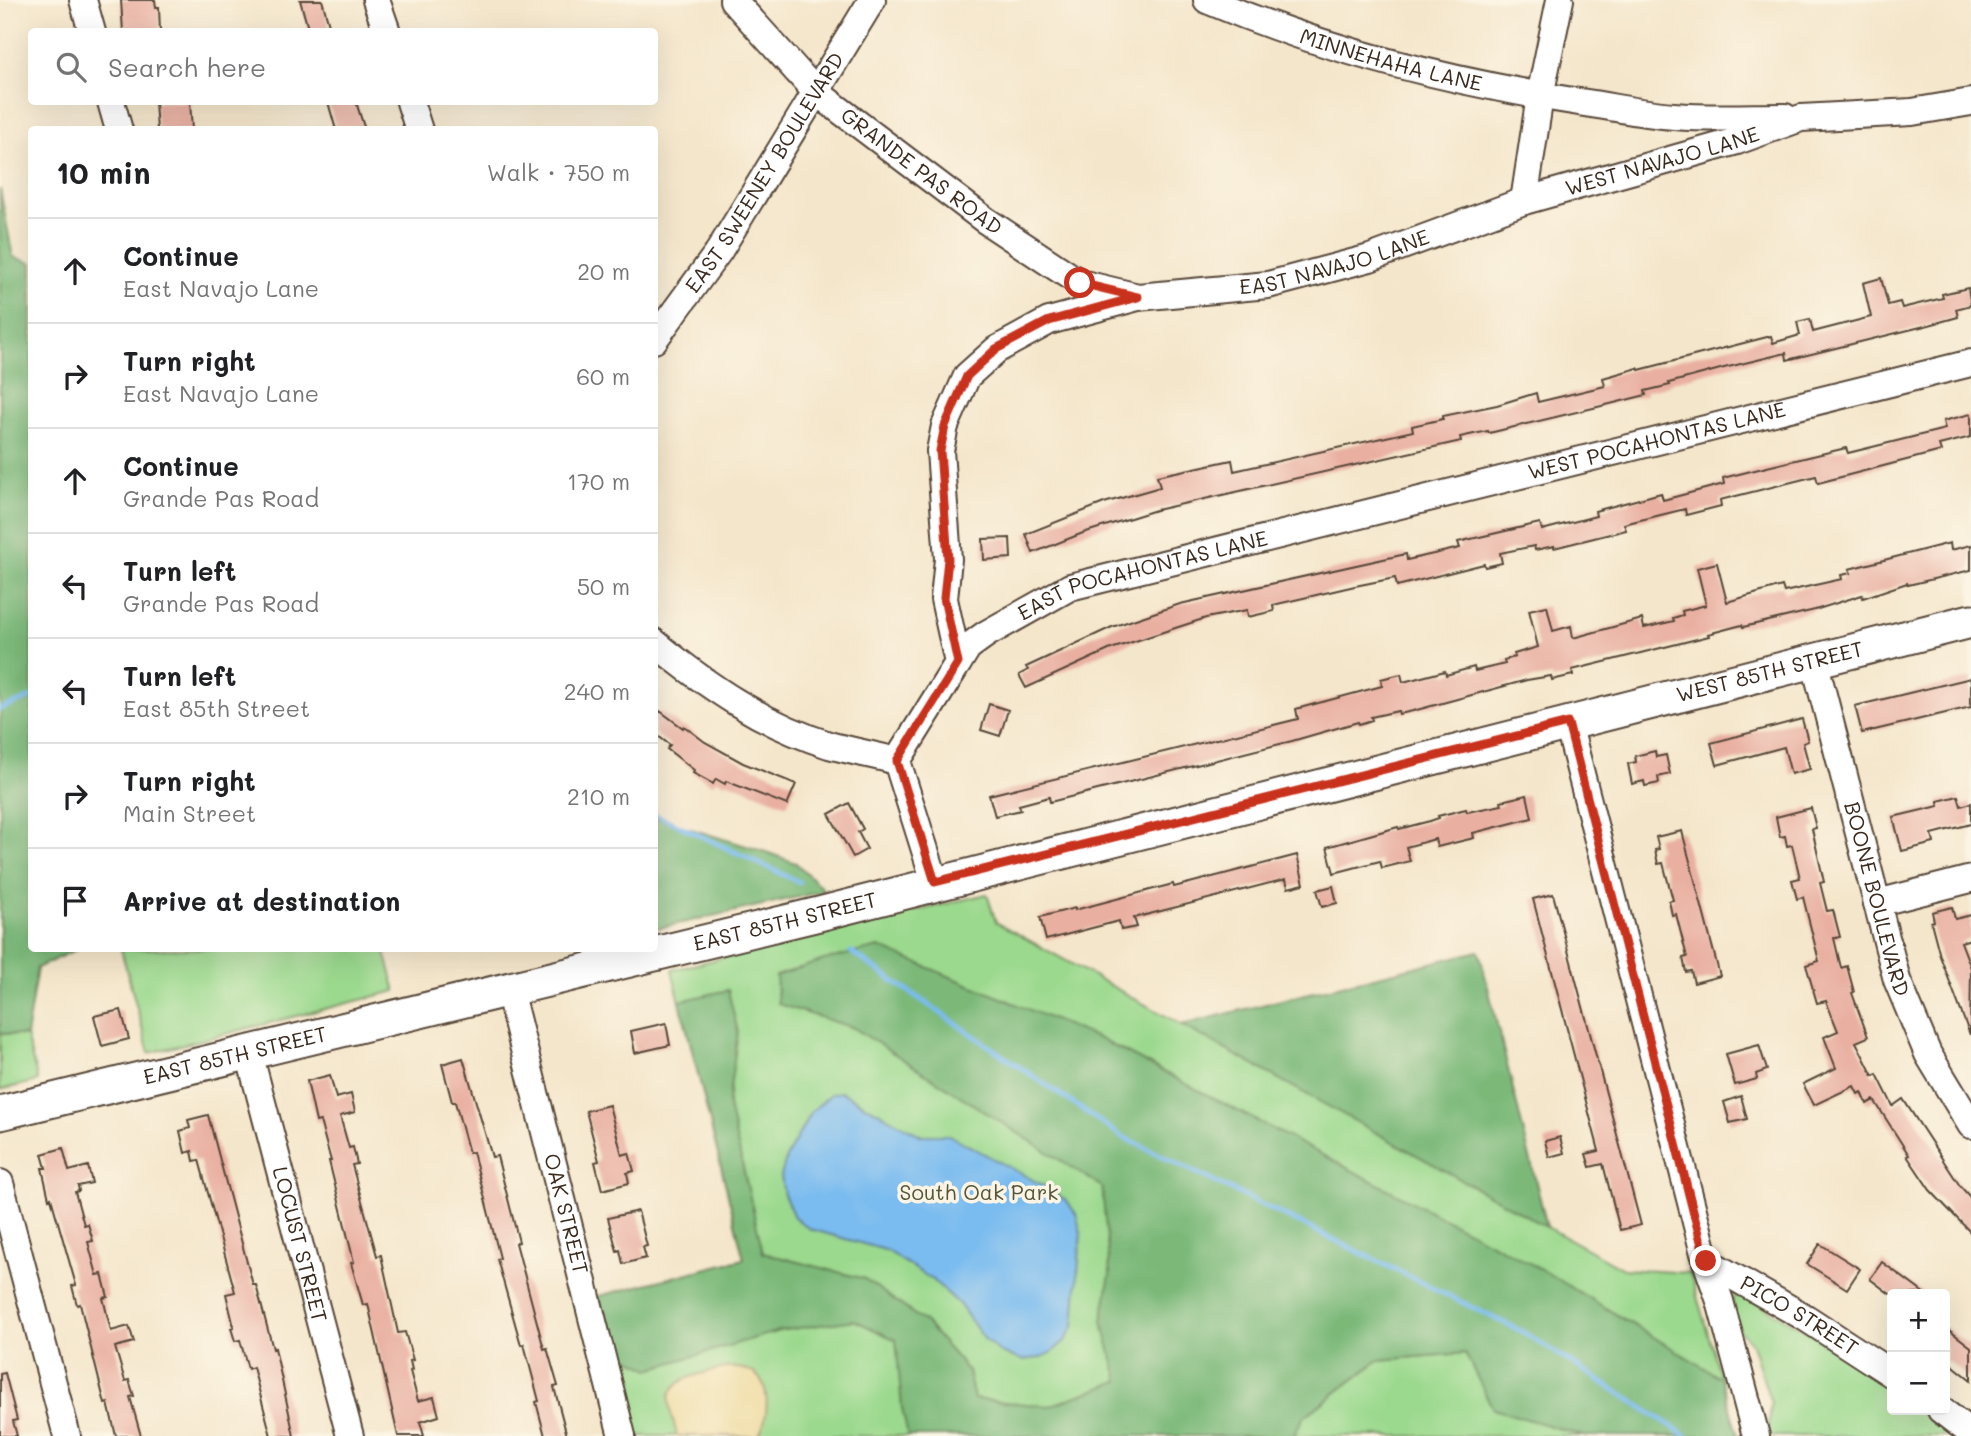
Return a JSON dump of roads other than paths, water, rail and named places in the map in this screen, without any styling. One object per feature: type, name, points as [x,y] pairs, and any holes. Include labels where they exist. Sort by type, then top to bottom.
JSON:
[{"type":"main road","name":"WEST 85TH STREET","points":[[1568,723],[1971,621]]},
{"type":"main road","name":"EAST 85TH STREET","points":[[0,1114],[509,990],[1568,723]]},
{"type":"street","points":[[83,0],[91,28]]},
{"type":"street","points":[[376,0],[386,28]]},
{"type":"street","name":"GRANDE PAS ROAD","points":[[733,0],[816,92],[985,220],[1025,247]]},
{"type":"street","name":"EAST SWEENEY BOULEVARD","points":[[658,335],[719,251],[872,0]]},
{"type":"street","name":"MINNEHAHA LANE","points":[[1207,0],[1345,52],[1437,76],[1540,96]]},
{"type":"street","points":[[1524,201],[1540,96],[1560,0]]},
{"type":"street","name":"WEST NAVAJO LANE","points":[[1540,96],[1673,116],[1801,118],[1912,112],[1971,102]]},
{"type":"street","points":[[112,105],[118,126]]},
{"type":"street","points":[[411,105],[418,126]]},
{"type":"street","name":"WEST NAVAJO LANE","points":[[1524,201],[1737,141],[1801,118]]},
{"type":"street","name":"EAST NAVAJO LANE","points":[[958,663],[944,598],[948,559],[940,451],[945,426],[967,376],[996,349],[1049,321],[1138,297],[1268,285],[1370,258],[1524,201]]},
{"type":"street","name":"EAST NAVAJO LANE","points":[[1025,247],[1080,283],[1138,297]]},
{"type":"street","name":"WEST POCAHONTAS LANE","points":[[1344,519],[1971,363]]},
{"type":"street","name":"EAST POCAHONTAS LANE","points":[[958,663],[968,647],[977,640],[1070,587],[1344,519]]},
{"type":"street","points":[[658,645],[702,681],[762,718],[828,744],[897,761]]},
{"type":"street","name":"BOONE BOULEVARD","points":[[1814,660],[1897,980],[1928,1054],[1971,1125]]},
{"type":"street","points":[[935,882],[897,761],[958,663]]},
{"type":"street","points":[[1568,723],[1706,1261],[1720,1301],[1756,1436]]},
{"type":"street","points":[[1877,903],[1971,879]]},
{"type":"street","name":"OAK STREET","points":[[509,990],[622,1436]]},
{"type":"street","name":"LOCUST STREET","points":[[249,1054],[350,1436]]},
{"type":"street","points":[[0,1183],[67,1436]]},
{"type":"street","name":"PICO STREET","points":[[1706,1261],[1806,1318],[1887,1371]]},
{"type":"street","points":[[1948,1415],[1971,1433]]},
{"type":"water","points":[[841,1092],[920,1135],[949,1135],[1067,1201],[1076,1214],[1081,1233],[1074,1326],[1065,1341],[1051,1353],[1040,1358],[1023,1360],[1003,1354],[985,1340],[959,1304],[933,1280],[885,1250],[810,1229],[794,1217],[784,1195],[781,1176],[787,1156],[811,1112],[831,1094]]},
{"type":"waterway","points":[[0,709],[28,698]]},
{"type":"waterway","points":[[658,816],[799,882]]},
{"type":"waterway","points":[[851,952],[1121,1136],[1523,1332],[1687,1436]]},
{"type":"park label","name":"South Oak Park","points":[[979,1193]]}]
